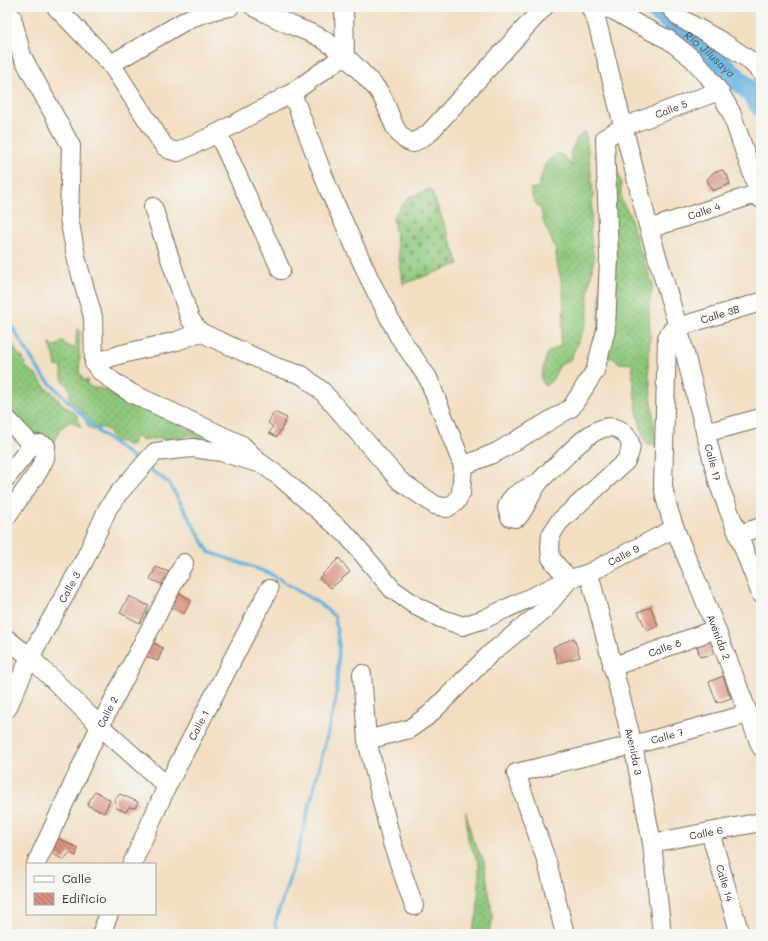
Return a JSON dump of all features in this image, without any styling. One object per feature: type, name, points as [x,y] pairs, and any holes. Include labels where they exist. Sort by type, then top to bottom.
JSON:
[{"type":"street","points":[[56,7],[111,64],[164,146],[170,150],[178,152],[218,133],[292,94],[345,55]]},
{"type":"street","points":[[111,64],[190,18],[230,7]]},
{"type":"street","points":[[254,7],[320,38],[345,55],[380,92],[392,121],[399,133],[406,141],[414,143],[428,134],[544,7]]},
{"type":"street","points":[[344,7],[345,55]]},
{"type":"street","name":"Calle 17","points":[[590,7],[597,22],[622,127],[678,327],[719,485],[761,594]]},
{"type":"street","points":[[599,7],[613,10],[639,26],[669,40],[693,59],[719,91],[731,112],[760,196]]},
{"type":"street","points":[[670,7],[680,18],[723,42],[748,60],[761,72]]},
{"type":"street","points":[[7,14],[12,17],[22,56],[71,146],[69,218],[77,261],[93,317],[94,363],[104,375],[130,393],[242,445],[262,464]]},
{"type":"street","name":"Calle 5","points":[[463,466],[497,452],[571,408],[596,371],[606,330],[609,258],[605,138],[622,127],[719,91]]},
{"type":"street","points":[[153,207],[190,319],[200,332],[276,367],[302,375],[322,391],[400,481],[435,504],[447,508],[456,502],[461,493],[463,466],[428,378],[398,334],[366,274],[329,190],[292,94]]},
{"type":"street","points":[[218,133],[281,270]]},
{"type":"street","name":"Calle 4","points":[[650,229],[760,196]]},
{"type":"street","name":"Calle 3B","points":[[678,327],[761,302]]},
{"type":"street","name":"Avenida 2","points":[[678,327],[671,331],[666,338],[665,350],[665,435],[663,486],[665,499],[761,747]]},
{"type":"street","points":[[94,363],[122,354],[177,341],[200,332]]},
{"type":"street","points":[[705,433],[761,418]]},
{"type":"street","points":[[7,419],[39,446],[45,458],[38,472],[7,516]]},
{"type":"street","points":[[367,740],[409,729],[429,715],[490,654],[544,610],[570,579],[558,567],[552,558],[550,548],[551,535],[559,522],[626,461],[631,450],[631,442],[625,433],[615,428],[602,428],[590,433],[538,484]]},
{"type":"street","points":[[7,477],[39,446]]},
{"type":"street","name":"Calle 3","points":[[7,709],[30,657],[85,559],[108,508],[118,494],[155,452],[192,448],[221,452],[262,464]]},
{"type":"street","name":"Calle 9","points":[[262,464],[280,477],[347,535],[392,589],[416,606],[463,626],[484,619],[570,579],[589,573],[675,528]]},
{"type":"street","points":[[739,534],[761,528]]},
{"type":"street","name":"Calle 2","points":[[36,863],[100,726],[184,563]]},
{"type":"street","name":"Avenida 3","points":[[589,573],[633,746],[652,843],[662,934]]},
{"type":"street","name":"Calle 1","points":[[132,863],[167,786],[269,589]]},
{"type":"street","name":"Calle 8","points":[[612,667],[716,629]]},
{"type":"street","points":[[7,639],[30,657],[100,726],[167,786]]},
{"type":"street","points":[[362,674],[367,740],[392,843],[414,906]]},
{"type":"street","name":"Calle 7","points":[[565,934],[547,862],[516,773],[633,746],[748,714]]},
{"type":"street","name":"Calle 6","points":[[652,843],[761,822]]},
{"type":"street","name":"Calle 14","points":[[710,832],[740,934]]},
{"type":"street","points":[[101,934],[109,915]]},
{"type":"green space","points":[[585,131],[593,196],[590,232],[594,258],[588,294],[588,319],[570,360],[560,365],[552,380],[545,386],[541,378],[547,353],[560,346],[564,309],[563,289],[555,248],[544,223],[541,210],[534,201],[530,189],[538,188],[545,164],[557,153],[563,155],[572,167],[570,153],[577,138]]},
{"type":"green space","points":[[608,147],[621,182],[621,200],[630,215],[636,239],[653,285],[649,305],[650,337],[648,363],[656,445],[646,444],[640,424],[636,404],[632,364],[619,363],[612,357],[606,358],[577,379],[597,352]]},
{"type":"green space","points":[[431,189],[459,264],[403,284],[393,217],[409,197]]},
{"type":"green space","points":[[78,329],[80,330],[79,373],[82,375],[82,380],[88,380],[87,385],[108,391],[115,397],[126,397],[208,438],[198,440],[190,434],[180,439],[173,436],[166,442],[161,438],[142,440],[136,437],[134,438],[134,443],[129,444],[129,446],[122,442],[112,441],[109,433],[105,429],[101,428],[93,430],[90,428],[82,411],[70,399],[70,389],[62,379],[62,369],[59,366],[56,367],[54,355],[49,343],[51,343],[52,346],[55,346],[63,341],[65,344],[73,348],[76,345],[76,335]]},
{"type":"green space","points":[[7,333],[16,350],[23,358],[26,367],[37,376],[62,404],[76,414],[81,428],[70,421],[60,429],[54,442],[35,436],[11,416],[7,401]]},
{"type":"green space","points":[[466,812],[472,838],[484,861],[493,919],[488,934],[471,934],[477,915],[479,864],[468,840]]},
{"type":"building","points":[[723,170],[725,175],[727,174],[730,184],[712,191],[707,179],[714,172]]},
{"type":"building","points":[[274,412],[287,418],[277,437],[269,433],[273,427],[268,423]]},
{"type":"building","points":[[339,558],[350,572],[331,588],[319,578]]},
{"type":"building","points":[[156,567],[169,572],[163,585],[150,579]]},
{"type":"building","points":[[175,590],[191,600],[184,614],[168,605]]},
{"type":"building","points":[[129,596],[149,606],[140,623],[120,613]]},
{"type":"building","points":[[651,607],[658,626],[647,631],[638,612]]},
{"type":"building","points":[[712,635],[717,650],[710,655],[700,657],[696,642]]},
{"type":"building","points":[[574,638],[580,657],[558,663],[553,647]]},
{"type":"building","points":[[150,641],[163,648],[158,661],[149,658],[143,653]]},
{"type":"building","points":[[723,676],[731,698],[717,703],[709,682]]},
{"type":"building","points":[[95,791],[110,800],[104,813],[87,805]]},
{"type":"building","points":[[120,794],[138,802],[135,808],[129,807],[126,812],[116,808],[115,799]]},
{"type":"building","points":[[57,838],[78,848],[76,856],[69,853],[64,860],[49,852]]},
{"type":"waterway","name":"Río Jilusaya","points":[[653,7],[705,49],[751,92],[761,107]]},
{"type":"waterway","points":[[7,319],[42,375],[100,433],[139,462]]},
{"type":"waterway","points":[[148,468],[169,483],[209,552],[269,573],[320,604],[335,617],[339,646],[336,700],[298,851],[275,923],[277,934]]}]
